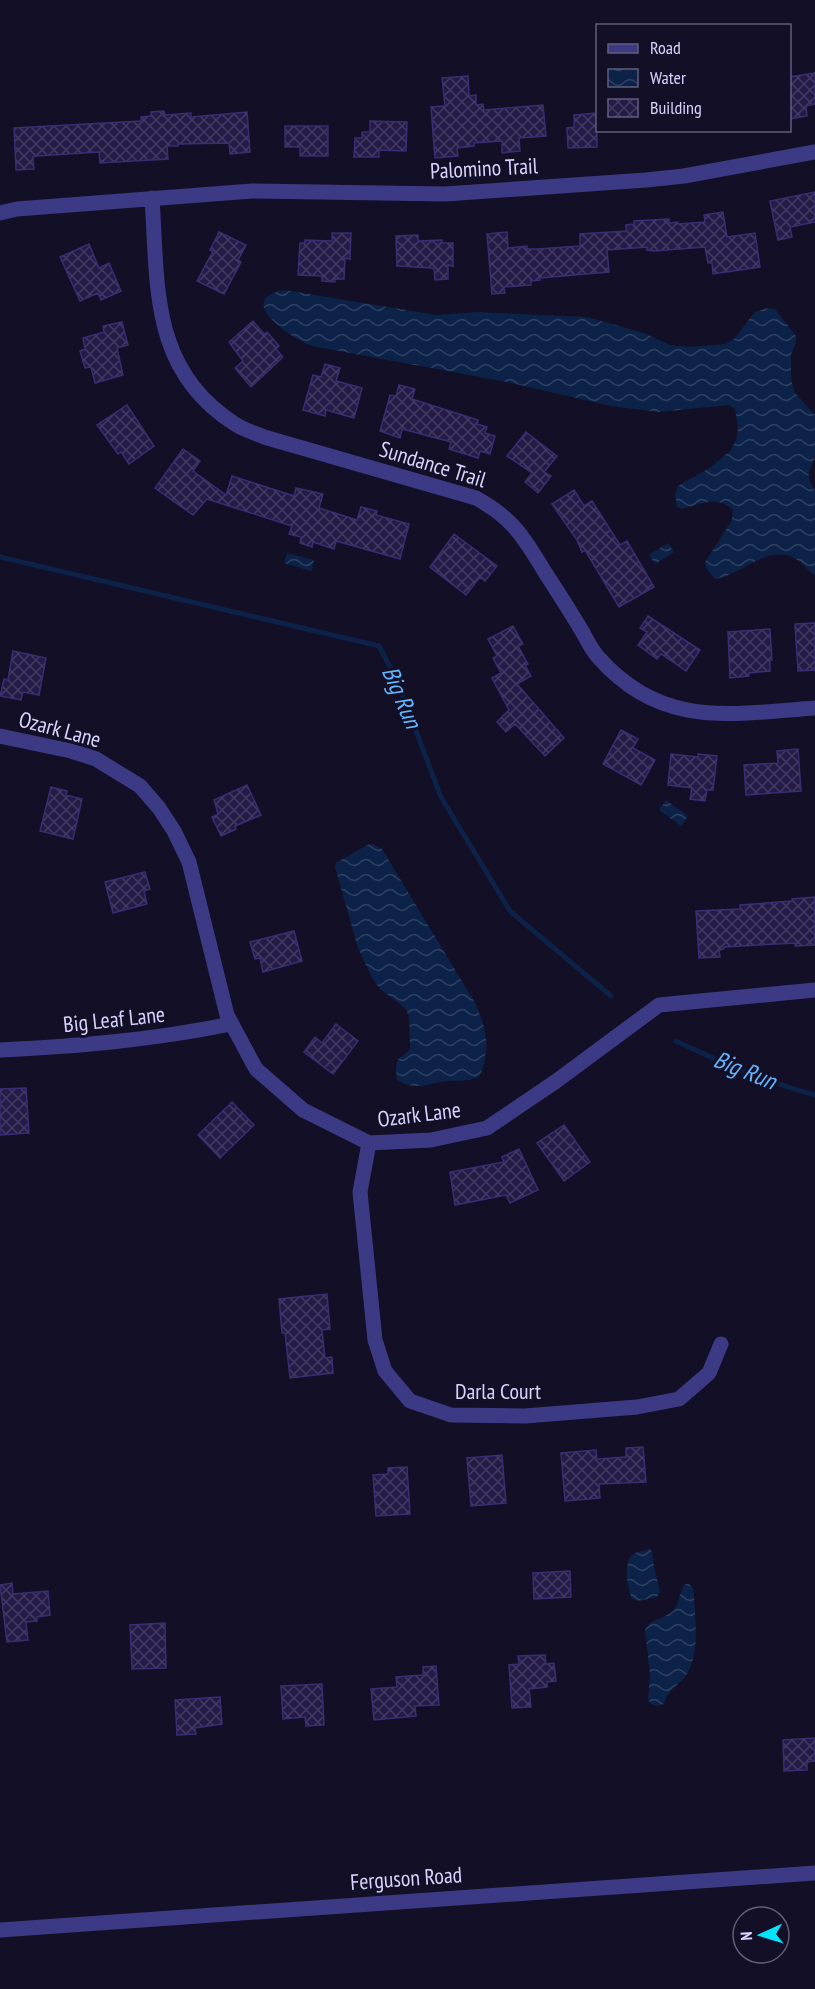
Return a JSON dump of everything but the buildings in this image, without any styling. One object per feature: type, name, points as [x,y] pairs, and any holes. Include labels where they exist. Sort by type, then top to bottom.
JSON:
[{"type":"street","name":"Palomino Trail","points":[[0,213],[17,209],[252,191],[445,194],[646,180],[684,176],[815,152]]},
{"type":"street","name":"Sundance Trail","points":[[152,198],[160,303],[165,333],[177,363],[199,395],[235,424],[264,437],[476,498],[498,510],[521,532],[598,657],[626,684],[646,697],[682,711],[722,714],[815,708]]},
{"type":"street","name":"Ozark Lane","points":[[0,736],[71,751],[96,759],[140,786],[159,808],[174,831],[189,862],[227,1015],[256,1069],[303,1110],[369,1143],[431,1140],[487,1128],[555,1083],[659,1005],[815,990]]},
{"type":"street","name":"Big Leaf Lane","points":[[0,1050],[116,1043],[174,1036],[231,1024]]},
{"type":"street","name":"Darla Court","points":[[369,1143],[360,1192],[375,1340],[385,1371],[410,1401],[452,1416],[525,1416],[637,1407],[679,1399],[709,1373],[721,1344]]},
{"type":"street","name":"Ferguson Road","points":[[0,1930],[815,1873]]},
{"type":"water","points":[[285,290],[436,315],[478,312],[587,317],[644,333],[670,345],[690,347],[726,344],[734,339],[755,312],[768,308],[775,309],[796,336],[796,343],[791,354],[791,379],[795,393],[815,415],[815,455],[809,475],[815,491],[815,576],[795,558],[782,555],[763,558],[734,573],[715,579],[706,568],[705,562],[732,520],[733,510],[727,505],[715,502],[682,509],[677,507],[675,494],[678,486],[711,467],[730,451],[736,440],[738,429],[735,409],[729,405],[659,412],[611,406],[507,382],[312,346],[280,327],[265,310],[264,301],[270,295]]},
{"type":"water","points":[[668,543],[674,552],[655,564],[649,555]]},
{"type":"water","points":[[287,553],[314,560],[311,571],[284,563]]},
{"type":"water","points":[[666,800],[688,816],[681,826],[659,810]]},
{"type":"water","points":[[373,844],[382,849],[474,1001],[485,1029],[486,1038],[486,1056],[480,1076],[476,1078],[422,1086],[411,1086],[397,1080],[396,1067],[399,1058],[410,1049],[409,1016],[405,1008],[380,989],[371,976],[358,948],[335,867],[336,863],[367,845]]},
{"type":"water","points":[[649,1549],[652,1551],[660,1591],[657,1597],[638,1601],[632,1599],[630,1595],[627,1566],[631,1556]]},
{"type":"water","points":[[685,1584],[693,1588],[694,1595],[696,1638],[693,1659],[684,1678],[670,1692],[664,1704],[657,1706],[648,1700],[650,1675],[645,1630],[647,1626],[673,1611]]},
{"type":"waterway","name":"Big Run","points":[[0,557],[379,646],[396,678],[441,797],[510,911],[611,996]]},
{"type":"waterway","name":"Big Run","points":[[676,1041],[744,1071],[815,1095]]}]
